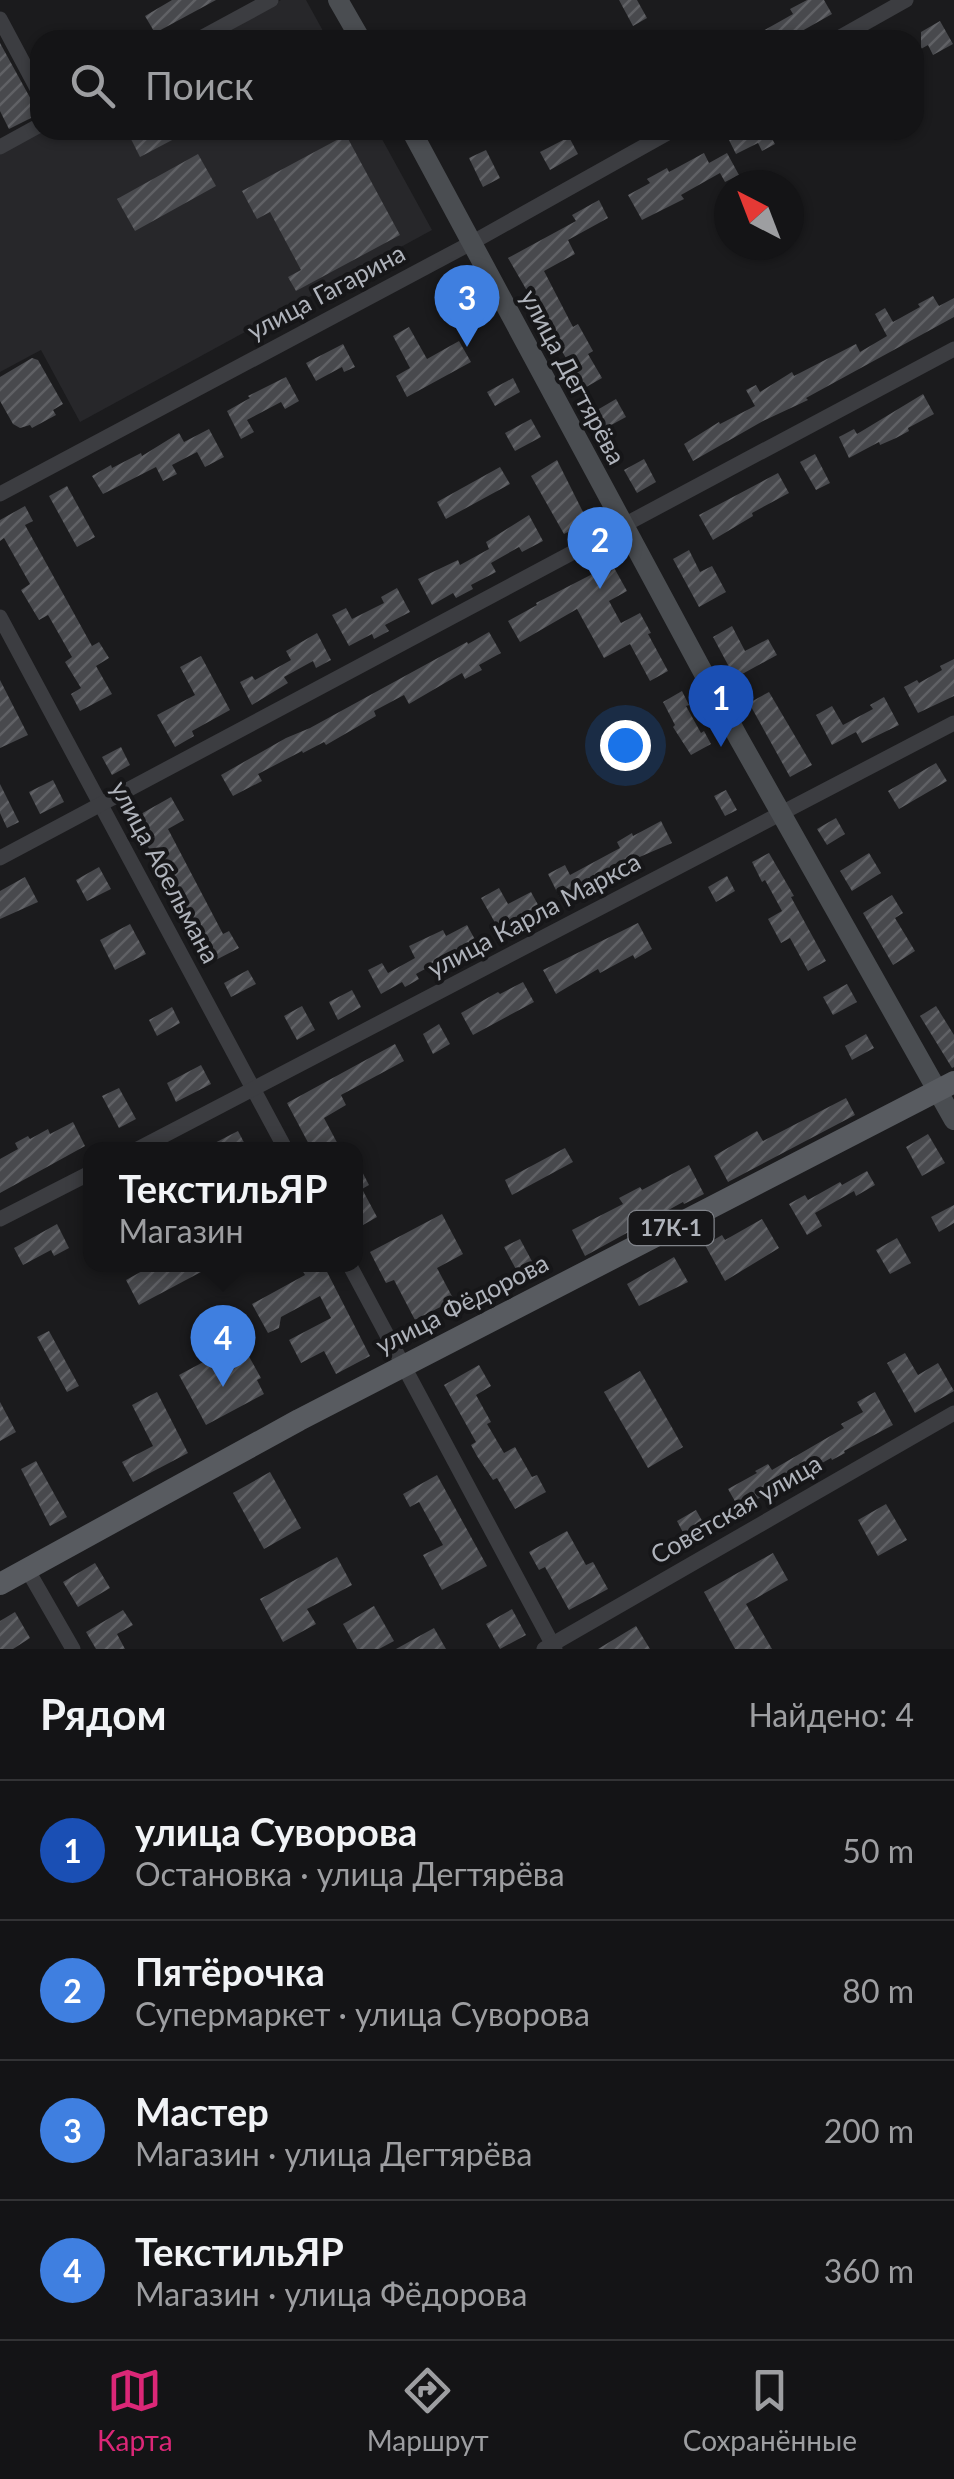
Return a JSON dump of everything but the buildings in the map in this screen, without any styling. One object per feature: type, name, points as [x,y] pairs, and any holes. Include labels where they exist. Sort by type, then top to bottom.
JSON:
[{"type":"main road","points":[[338,0],[355,30]]},
{"type":"main road","name":"улица Дегтярёва","points":[[417,140],[782,813],[946,1086],[954,1120]]},
{"type":"main road","name":"улица Фёдорова","points":[[0,1584],[298,1420],[946,1086]]},
{"type":"street","points":[[216,30],[271,0]]},
{"type":"street","points":[[853,30],[906,0]]},
{"type":"street","points":[[0,18],[30,75]]},
{"type":"street","points":[[0,147],[30,130]]},
{"type":"street","name":"улица Гагарина","points":[[0,494],[656,140]]},
{"type":"street","points":[[0,858],[954,349]]},
{"type":"street","name":"улица Абельмана","points":[[0,617],[282,1142]]},
{"type":"street","name":"улица Карла Маркса","points":[[152,1142],[954,723]]},
{"type":"street","points":[[0,1219],[83,1177]]},
{"type":"street","points":[[352,1272],[550,1647]]},
{"type":"street","name":"Советская улица","points":[[550,1647],[954,1413]]},
{"type":"street","points":[[27,1569],[73,1649]]},
{"type":"shaded area","points":[[281,0],[306,0],[322,30],[225,30]]},
{"type":"shaded area","points":[[30,135],[30,140],[382,140],[432,230],[80,422],[41,350],[0,372],[0,150]]},
{"type":"place","name":"Мастер","points":[[467,347]]},
{"type":"place","name":"Пятёрочка","points":[[600,589]]},
{"type":"place","name":"улица Суворова","points":[[721,747]]},
{"type":"place","name":"ТекстильЯР","points":[[223,1387]]}]
